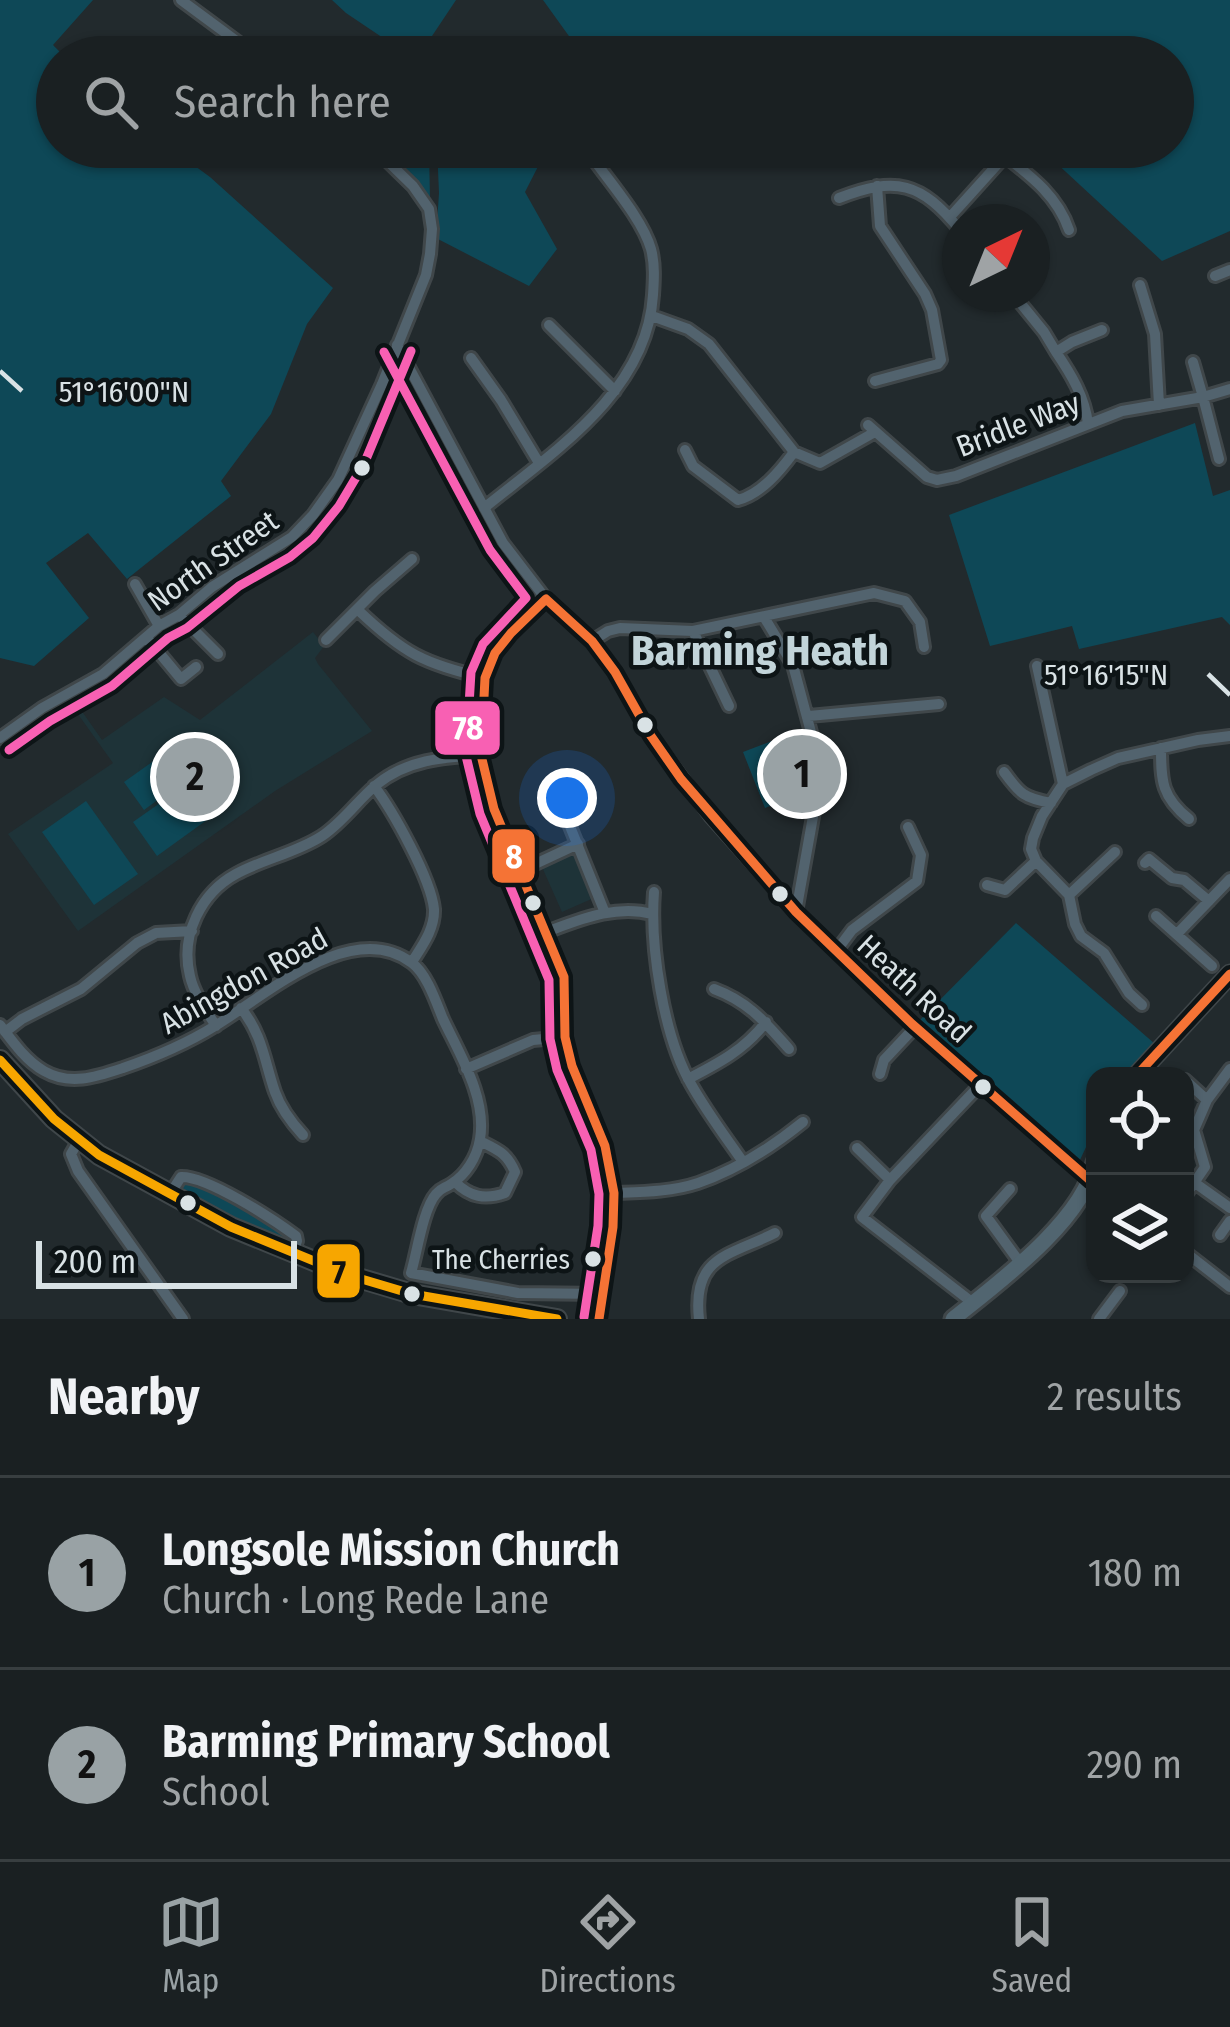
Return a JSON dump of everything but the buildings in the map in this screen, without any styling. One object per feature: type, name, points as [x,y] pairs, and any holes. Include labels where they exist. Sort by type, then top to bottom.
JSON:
[{"type":"main road","points":[[1144,1067],[1230,974]]},
{"type":"main road","points":[[0,1060],[54,1120],[99,1155],[231,1227],[348,1275],[412,1294],[557,1319]]},
{"type":"main road","points":[[953,1319],[1021,1264],[1086,1191]]},
{"type":"street","points":[[182,0],[230,36]]},
{"type":"street","name":"North Street","points":[[0,738],[103,674],[212,587],[292,537],[338,480],[426,275],[432,229],[429,209],[394,168]]},
{"type":"street","points":[[484,508],[577,431],[615,392],[637,356],[652,316],[651,247],[600,168]]},
{"type":"street","points":[[960,204],[988,168]]},
{"type":"street","points":[[1019,168],[1050,195],[1070,230]]},
{"type":"street","points":[[839,198],[867,187],[895,185],[912,189],[942,209]]},
{"type":"street","points":[[875,381],[940,360],[925,294],[880,226],[877,187]]},
{"type":"street","points":[[1215,276],[1230,270]]},
{"type":"street","points":[[1140,285],[1155,334],[1159,405]]},
{"type":"street","points":[[1027,312],[1072,376],[1088,424]]},
{"type":"street","points":[[652,316],[688,328],[709,344],[794,452],[753,494],[738,500],[693,466],[685,450]]},
{"type":"street","points":[[549,325],[615,392]]},
{"type":"street","points":[[1055,352],[1102,330]]},
{"type":"street","name":"Heath Road","points":[[397,345],[502,543],[546,599],[592,641],[681,779],[796,912],[915,1027],[1086,1176]]},
{"type":"street","points":[[471,358],[539,463]]},
{"type":"street","points":[[1193,362],[1219,459]]},
{"type":"street","name":"Bridle Way","points":[[794,452],[820,463],[872,429],[926,477],[937,480],[1122,411],[1230,388]]},
{"type":"street","points":[[324,643],[412,560]]},
{"type":"street","points":[[135,584],[159,626]]},
{"type":"street","points":[[592,641],[620,628],[693,631],[874,593],[905,601],[920,622],[924,646]]},
{"type":"street","points":[[546,599],[495,653],[485,678],[481,755],[494,809],[564,977],[565,1037],[572,1066],[605,1146],[614,1193],[613,1227],[599,1319]]},
{"type":"street","points":[[358,610],[405,651],[444,669],[485,678]]},
{"type":"street","points":[[179,615],[218,655]]},
{"type":"street","points":[[764,616],[793,665],[816,751],[818,780],[796,912]]},
{"type":"street","points":[[693,631],[729,706]]},
{"type":"street","points":[[147,638],[181,679],[196,667]]},
{"type":"street","points":[[1036,666],[1063,784]]},
{"type":"street","points":[[809,716],[939,704]]},
{"type":"street","points":[[1142,1005],[1104,953],[1081,937],[1070,895],[1036,861],[1033,838],[1063,784],[1118,758],[1230,736]]},
{"type":"street","points":[[1161,748],[1161,772],[1172,805],[1189,819]]},
{"type":"street","points":[[216,1026],[189,974],[198,907],[212,890],[237,873],[320,838],[400,768],[436,758],[481,755]]},
{"type":"street","points":[[1004,772],[1019,793],[1051,803]]},
{"type":"street","points":[[374,786],[404,833],[434,910],[431,931],[412,962],[429,988],[479,1100],[480,1141],[467,1169],[432,1198],[411,1273],[518,1293],[603,1294]]},
{"type":"street","points":[[563,792],[565,814],[605,913]]},
{"type":"street","points":[[837,950],[853,930],[917,881],[921,855],[908,827]]},
{"type":"street","points":[[518,872],[578,844]]},
{"type":"street","points":[[1070,895],[1115,852]]},
{"type":"street","points":[[1145,863],[1149,859],[1209,901]]},
{"type":"street","points":[[987,885],[1005,890],[1036,861]]},
{"type":"street","points":[[1177,934],[1230,878]]},
{"type":"street","points":[[654,892],[652,914],[663,1009],[688,1079],[742,1162]]},
{"type":"street","points":[[546,932],[605,913],[652,914]]},
{"type":"street","points":[[1156,916],[1213,966]]},
{"type":"street","points":[[3,1028],[81,988],[156,933],[192,931]]},
{"type":"street","name":"Abingdon Road","points":[[3,1028],[40,1070],[81,1080],[149,1059],[216,1026],[310,965],[339,953],[383,950],[412,962]]},
{"type":"street","points":[[715,988],[740,999],[789,1049]]},
{"type":"street","points":[[242,1008],[262,1042],[276,1096],[303,1135]]},
{"type":"street","points":[[688,1079],[732,1057],[766,1022]]},
{"type":"street","points":[[880,1074],[884,1060],[915,1027]]},
{"type":"street","points":[[466,1069],[532,1040],[565,1037]]},
{"type":"street","points":[[1194,1122],[1230,1069]]},
{"type":"street","points":[[973,1303],[862,1217],[890,1180],[982,1083]]},
{"type":"street","points":[[1194,1088],[1207,1100]]},
{"type":"street","points":[[614,1193],[698,1183],[774,1145],[803,1122]]},
{"type":"street","points":[[79,1140],[71,1154],[78,1171],[183,1319]]},
{"type":"street","points":[[455,1182],[481,1198],[505,1193],[511,1184],[515,1172],[504,1152],[480,1141]]},
{"type":"street","points":[[1194,1142],[1205,1167],[1195,1183],[1230,1208]]},
{"type":"street","points":[[857,1148],[890,1180]]},
{"type":"street","points":[[170,1194],[181,1177],[192,1177],[296,1236],[292,1254]]},
{"type":"street","points":[[1010,1189],[986,1216],[1021,1264]]},
{"type":"street","points":[[1220,1235],[1230,1221]]},
{"type":"street","points":[[699,1319],[701,1279],[712,1262],[768,1241]]},
{"type":"street","points":[[1194,1259],[1230,1288]]},
{"type":"street","points":[[1099,1319],[1120,1291]]},
{"type":"shaded area","points":[[0,0],[93,0],[61,36],[36,36],[36,168],[198,168],[333,288],[307,324],[271,414],[221,481],[231,496],[127,579],[88,533],[46,563],[89,618],[34,666],[0,658]]},
{"type":"shaded area","points":[[332,0],[456,0],[432,36],[380,36]]},
{"type":"shaded area","points":[[543,0],[1230,0],[1230,231],[1162,261],[1062,168],[1194,168],[1194,36],[569,36]]},
{"type":"shaded area","points":[[399,168],[429,168],[430,201]]},
{"type":"shaded area","points":[[438,168],[537,168],[525,192],[557,249],[529,286],[436,238]]},
{"type":"shaded area","points":[[1195,423],[1213,496],[1230,490],[1230,625],[1222,617],[1079,649],[1072,626],[990,646],[949,515]]},
{"type":"shaded area","points":[[313,632],[324,646],[315,658],[318,664],[372,731],[275,791],[78,931],[8,834],[113,763],[70,703],[74,700],[102,740],[164,697],[200,720]]},
{"type":"shaded area","points":[[809,727],[810,761],[793,769],[801,794],[765,808],[743,752]]},
{"type":"shaded area","points":[[162,755],[182,782],[144,810],[124,782]]},
{"type":"shaded area","points":[[187,784],[211,817],[157,856],[133,822]]},
{"type":"shaded area","points":[[86,801],[138,874],[94,905],[42,832]]},
{"type":"shaded area","points":[[576,852],[596,897],[562,912],[542,867]]},
{"type":"shaded area","points":[[1016,923],[1155,1044],[1137,1067],[1086,1067],[1086,1147],[1079,1162],[919,1021]]},
{"type":"shaded area","points":[[188,1179],[244,1207],[294,1240],[290,1244],[180,1192],[181,1182]]},
{"type":"transit line","name":"78","points":[[9,750],[112,686],[168,638],[313,538],[364,464],[411,351]]},
{"type":"transit line","name":"78","points":[[384,352],[490,550],[526,598],[483,644],[471,672],[466,756],[480,814],[549,980],[550,1039],[557,1070],[591,1150],[599,1194],[598,1226],[584,1317]]},
{"type":"transit line","name":"8","points":[[599,1319],[613,1227],[614,1193],[605,1146],[572,1066],[565,1037],[564,977],[494,809],[481,755],[485,678],[495,653],[546,599],[592,641],[681,779],[796,912],[912,1024],[1086,1177]]},
{"type":"transit line","name":"8","points":[[1144,1067],[1230,974]]},
{"type":"transit line","name":"7","points":[[0,1060],[54,1119],[99,1155],[231,1227],[348,1275],[412,1294],[557,1319]]},
{"type":"place","name":"Longsole Mission Church","points":[[802,774]]},
{"type":"place","name":"Barming Primary School","points":[[195,777]]},
{"type":"place","name":"The Cherries","points":[[593,1259]]},
{"type":"district","name":"Barming Heath","points":[[760,650]]}]
